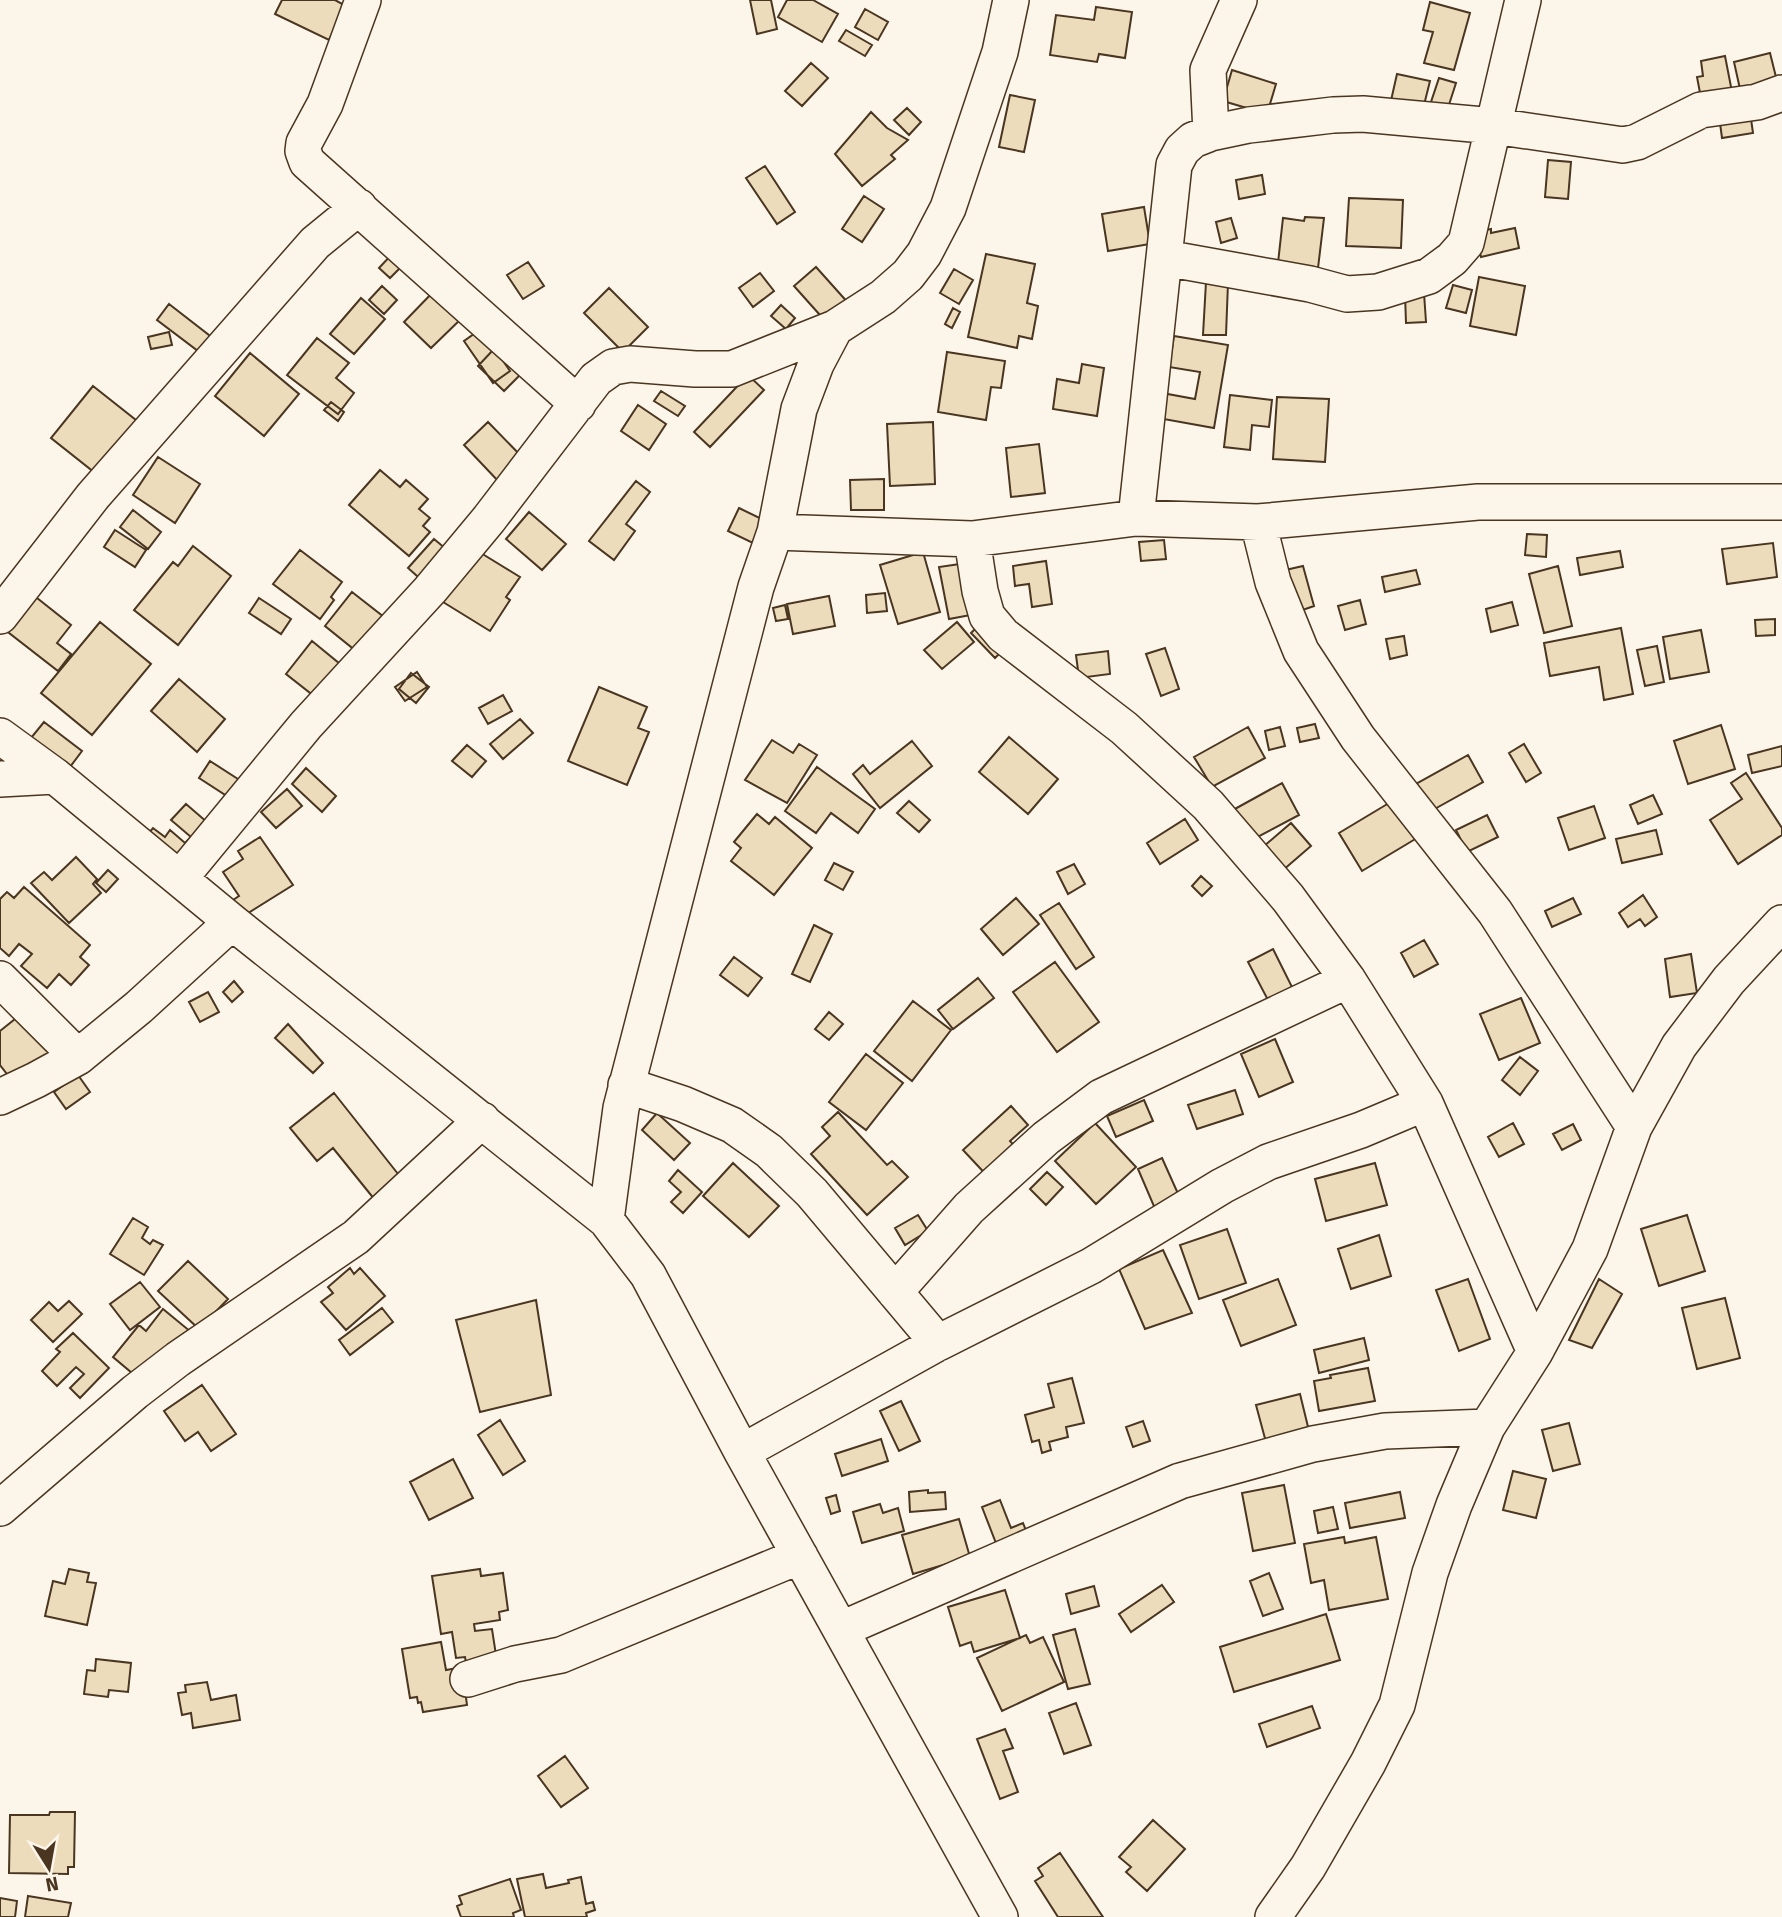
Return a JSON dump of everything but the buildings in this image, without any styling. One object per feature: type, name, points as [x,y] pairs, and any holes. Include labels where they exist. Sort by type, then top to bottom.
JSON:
[{"type":"street","points":[[363,0],[325,104],[304,143],[303,151],[307,162],[578,404]]},
{"type":"street","points":[[180,878],[306,725],[430,590],[596,379],[613,367],[630,364],[732,369],[835,328],[883,297],[908,275],[924,254],[948,208],[1000,51],[1011,0]]},
{"type":"street","points":[[1211,133],[1208,71],[1239,0]]},
{"type":"street","points":[[1165,258],[1310,284],[1347,294],[1378,292],[1429,276],[1452,259],[1466,243],[1523,0]]},
{"type":"street","points":[[1136,517],[1174,165],[1182,150],[1193,140],[1211,133],[1249,125],[1363,114],[1494,126],[1623,145],[1637,142],[1700,110],[1757,102],[1782,93]]},
{"type":"street","points":[[0,615],[93,496],[315,243],[359,207]]},
{"type":"street","points":[[606,1220],[626,1085],[756,587],[775,532],[799,410],[816,364],[835,328]]},
{"type":"street","points":[[775,532],[972,539],[1136,517],[1258,522],[1478,502],[1782,502]]},
{"type":"street","points":[[1258,522],[1273,582],[1301,651],[1358,738],[1495,912],[1634,1127]]},
{"type":"street","points":[[972,539],[987,616],[1003,635],[1124,728],[1208,806],[1288,898],[1348,980],[1425,1103],[1535,1352]]},
{"type":"street","points":[[0,736],[55,776],[232,922],[606,1220],[648,1275],[742,1452],[1000,1917]]},
{"type":"street","points":[[0,779],[55,776]]},
{"type":"street","points":[[0,1097],[78,1057],[139,1007],[232,922]]},
{"type":"street","points":[[1273,1917],[1308,1867],[1368,1763],[1397,1705],[1430,1573],[1454,1505],[1487,1427],[1535,1352],[1590,1249],[1634,1127],[1679,1046],[1729,980],[1782,923]]},
{"type":"street","points":[[0,979],[78,1057]]},
{"type":"street","points":[[895,1292],[969,1208],[1046,1138],[1101,1097],[1348,980]]},
{"type":"street","points":[[626,1085],[732,1125],[769,1151],[812,1193],[938,1343]]},
{"type":"street","points":[[742,1452],[938,1343],[1091,1266],[1212,1192],[1268,1162],[1361,1130],[1425,1103]]},
{"type":"street","points":[[0,1508],[177,1359],[356,1237],[482,1120]]},
{"type":"street","points":[[842,1629],[1180,1482],[1205,1474],[1313,1444],[1385,1430],[1487,1427]]},
{"type":"street","points":[[468,1679],[515,1664],[561,1655],[800,1556]]}]
